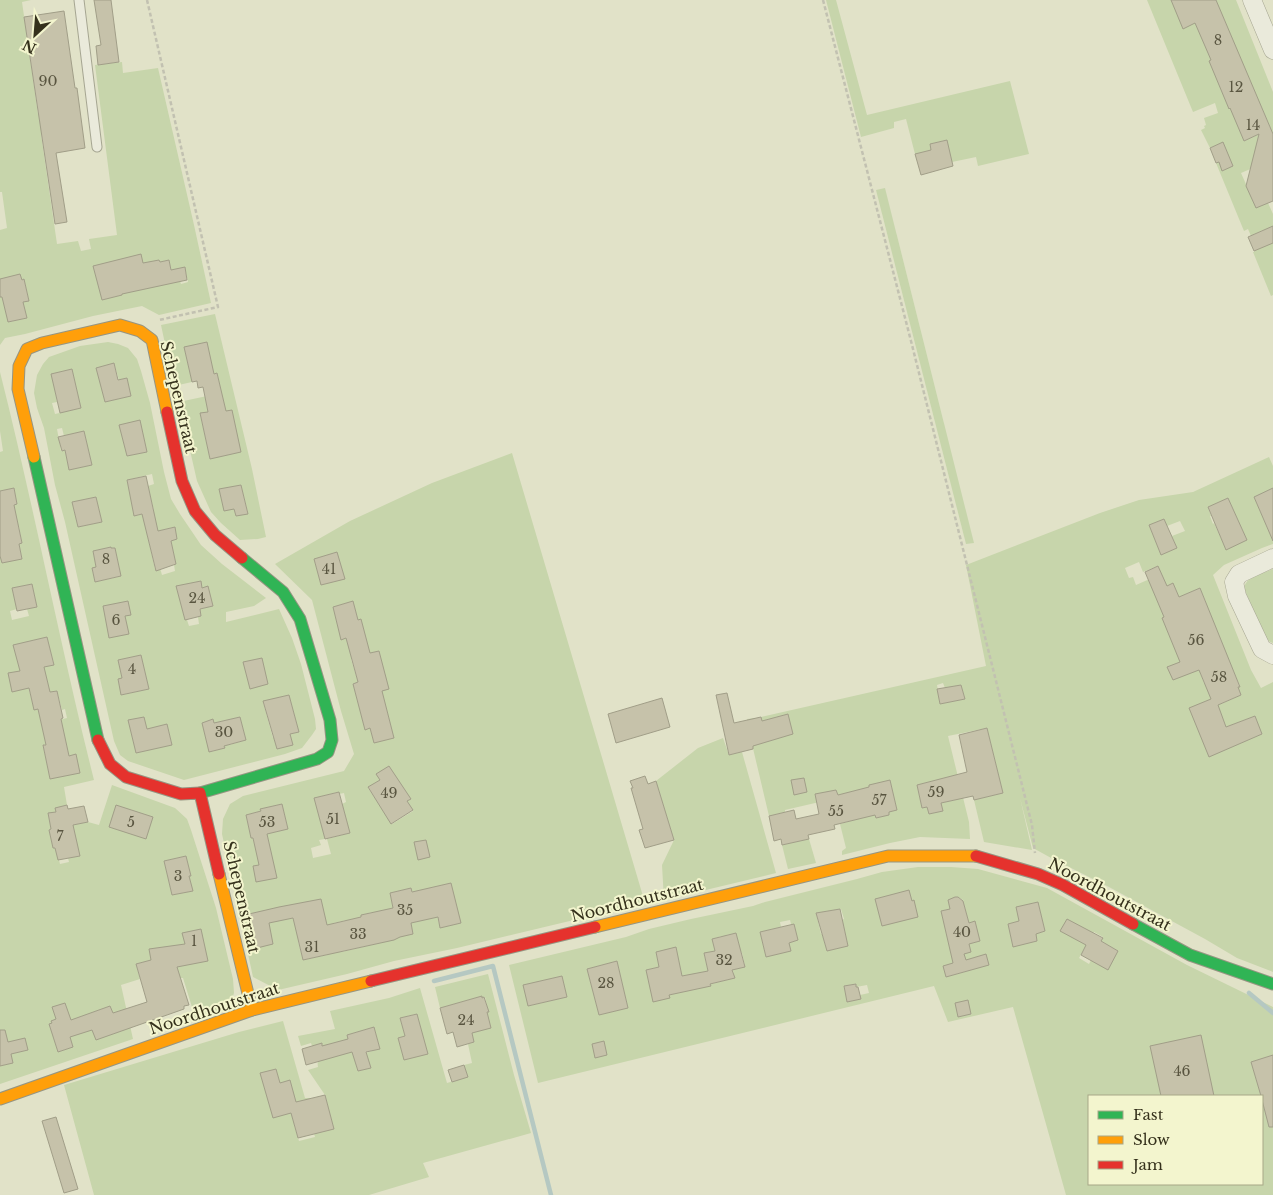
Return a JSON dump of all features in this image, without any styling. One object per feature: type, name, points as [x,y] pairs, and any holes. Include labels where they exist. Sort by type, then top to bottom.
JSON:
[{"type":"street","points":[[1252,0],[1273,50]]},
{"type":"street","name":"Schepenstraat","points":[[120,325],[140,331],[152,340],[182,481],[195,511],[215,535],[283,592],[300,619],[330,720],[332,740],[328,752],[316,760],[200,793],[181,794],[126,776],[110,764],[99,743],[18,389],[19,366],[27,349],[42,343],[120,325]]},
{"type":"street","points":[[1273,558],[1239,574],[1234,582],[1237,596],[1262,649],[1273,655]]},
{"type":"street","name":"Schepenstraat","points":[[200,793],[252,1010]]},
{"type":"street","name":"Noordhoutstraat","points":[[0,1099],[252,1010],[888,856],[977,856],[1038,874],[1063,885],[1190,955],[1273,984]]},
{"type":"lane","points":[[79,0],[97,147]]},
{"type":"path","points":[[140,331],[158,320],[218,307],[147,0]]},
{"type":"path","points":[[823,0],[1032,825],[1038,874]]},
{"type":"green space","points":[[0,0],[31,0],[22,2],[38,114],[59,111],[62,131],[41,134],[57,244],[78,241],[81,251],[91,249],[89,239],[117,235],[95,65],[122,62],[123,73],[158,68],[211,303],[159,315],[142,306],[5,338],[0,345],[0,297],[2,297],[9,322],[27,318],[23,302],[29,300],[24,279],[1,285],[0,230],[7,228],[2,192],[0,192]],"holes":[[[159,260],[160,262],[169,260],[171,270],[185,268],[188,282],[181,284],[180,281],[136,268]],[[94,266],[122,295],[102,300]]]},
{"type":"green space","points":[[826,0],[836,0],[867,115],[1010,81],[1029,154],[978,166],[976,157],[952,162],[946,140],[930,144],[931,150],[915,154],[906,119],[894,122],[894,128],[861,137]]},
{"type":"green space","points":[[1147,0],[1236,0],[1273,92],[1273,148],[1255,167],[1241,173],[1249,191],[1268,203],[1273,214],[1273,295],[1271,296],[1253,252],[1263,230],[1251,236],[1248,229],[1244,231],[1216,163],[1227,159],[1221,143],[1210,148],[1201,130],[1206,125],[1204,118],[1218,113],[1215,103],[1193,112]],"holes":[[[1261,106],[1271,129],[1244,141],[1250,111]]]},
{"type":"green space","points":[[885,188],[974,543],[966,544],[876,190]]},
{"type":"green space","points":[[215,314],[252,469],[266,537],[240,540],[211,512],[197,481],[179,402],[221,393],[217,373],[214,374],[184,347],[192,382],[174,386],[161,325]],"holes":[[[223,408],[233,453],[210,459],[200,414]],[[241,485],[248,513],[236,516],[234,509],[219,490]]]},
{"type":"green space","points":[[108,342],[118,344],[128,348],[137,359],[150,403],[171,499],[201,545],[266,598],[254,606],[226,612],[226,622],[279,609],[301,664],[315,719],[316,729],[302,748],[184,780],[128,761],[120,755],[114,741],[55,485],[44,428],[34,393],[37,375],[49,357],[80,346]],"holes":[[[114,363],[119,380],[127,378],[131,396],[105,402],[97,368]],[[72,369],[81,408],[55,414],[52,403],[57,402],[52,374]],[[140,421],[147,452],[127,456],[120,425]],[[62,428],[64,436],[84,431],[92,465],[69,470],[65,450],[61,451],[57,429]],[[152,474],[154,484],[148,486],[154,511],[135,516],[127,480]],[[96,497],[102,522],[78,527],[72,502]],[[174,527],[177,539],[171,541],[176,564],[174,565],[175,571],[162,575],[160,568],[155,569],[147,534]],[[111,547],[115,548],[120,571],[117,572],[118,577],[95,582],[92,569],[96,567],[93,551]],[[208,587],[213,606],[200,609],[199,624],[189,626],[187,620],[185,620],[181,605],[183,592]],[[141,655],[149,689],[122,695],[118,680],[122,678],[118,660]],[[289,695],[299,732],[290,734],[293,745],[277,749],[263,702]],[[144,717],[147,729],[167,724],[172,744],[136,753],[129,720]],[[240,717],[246,740],[229,745],[224,744],[225,748],[210,752],[202,723],[213,719],[214,723]]]},
{"type":"green space","points":[[0,372],[94,780],[64,787],[67,805],[56,808],[56,812],[48,814],[53,848],[55,848],[60,864],[69,862],[68,858],[79,856],[72,825],[88,822],[99,825],[112,785],[175,808],[187,819],[216,908],[233,979],[234,993],[230,1006],[196,1020],[183,978],[143,962],[136,964],[140,979],[121,985],[133,1039],[0,1084],[0,1066],[13,1063],[11,1054],[28,1050],[0,1044],[0,556],[2,563],[22,558],[19,544],[22,543],[19,527],[0,508],[17,504],[14,488],[0,491],[0,452],[3,451],[0,431]],"holes":[[[32,584],[37,607],[27,609],[29,616],[12,620],[10,611],[17,609],[12,588]],[[47,637],[54,664],[39,668],[14,645]],[[48,685],[50,692],[57,691],[62,710],[65,709],[67,718],[42,724],[38,709],[34,709],[29,690]],[[65,741],[69,756],[76,755],[50,779],[43,745]],[[186,856],[191,875],[186,877],[193,891],[172,895],[164,861]],[[110,1006],[119,1031],[96,1039],[87,1015]],[[52,1020],[57,1021],[70,1037],[73,1047],[58,1052],[49,1024],[52,1023]]]},
{"type":"green space","points":[[512,453],[645,903],[278,990],[253,977],[222,834],[223,819],[230,804],[243,796],[344,771],[354,754],[312,600],[275,564],[350,521],[432,483]],"holes":[[[337,553],[344,579],[321,585],[314,559]],[[353,601],[358,620],[361,619],[364,633],[342,639],[333,607]],[[379,651],[388,689],[357,698],[353,684],[358,682],[351,659]],[[387,711],[394,738],[374,743],[370,728],[365,730],[362,718]],[[389,766],[411,799],[407,801],[413,811],[392,824],[368,788],[380,780],[377,774]],[[338,792],[339,794],[344,793],[346,802],[342,804],[350,833],[327,839],[331,854],[313,858],[311,848],[321,845],[319,840],[325,839],[315,798]],[[282,804],[288,829],[267,834],[269,843],[255,846],[253,838],[251,838],[246,815],[261,811],[261,809]],[[451,883],[460,923],[440,928],[431,888]],[[411,888],[411,891],[413,891],[419,921],[411,923],[413,934],[399,936],[390,893]],[[373,912],[380,943],[341,952],[334,923],[347,920],[348,925],[362,921],[361,915]],[[298,941],[327,954],[303,960]]]},
{"type":"green space","points":[[1269,457],[1273,466],[1273,489],[1254,497],[1269,531],[1273,530],[1273,544],[1224,565],[1213,575],[1251,670],[1261,688],[1273,682],[1273,972],[1237,958],[1109,887],[1033,848],[1020,798],[1032,850],[984,842],[974,800],[1003,793],[987,728],[948,736],[969,822],[970,839],[920,837],[842,855],[842,851],[846,848],[840,824],[854,820],[847,793],[838,795],[836,790],[827,792],[828,800],[785,810],[785,812],[769,816],[747,719],[756,718],[760,731],[769,719],[762,721],[761,717],[986,666],[966,565],[1100,513],[1139,500],[1193,492]],"holes":[[[1228,498],[1247,540],[1226,549],[1208,507]],[[1164,519],[1167,526],[1180,521],[1185,531],[1172,536],[1177,548],[1161,555],[1149,525]],[[1139,562],[1143,572],[1158,566],[1161,574],[1136,585],[1133,577],[1129,578],[1125,568]],[[1173,583],[1179,597],[1200,588],[1206,602],[1165,619],[1154,592]],[[1214,623],[1223,645],[1181,663]],[[1229,661],[1240,686],[1238,687],[1241,695],[1221,704],[1207,682],[1204,683],[1200,673]],[[943,683],[945,688],[961,685],[965,699],[940,704],[937,685]],[[1255,716],[1262,734],[1209,756],[1223,719],[1226,727]],[[949,777],[955,800],[941,803],[943,811],[929,814],[927,807],[922,808],[917,785]],[[890,780],[897,810],[889,812],[889,815],[876,818],[869,786]]]},
{"type":"green space","points":[[1273,569],[1273,643],[1264,636],[1244,588],[1251,578]]},
{"type":"green space","points":[[723,738],[729,755],[742,752],[776,873],[664,900],[662,865],[674,840],[656,781],[698,748]]},
{"type":"green space","points":[[809,839],[816,863],[788,869],[782,845]]},
{"type":"green space","points":[[918,867],[951,867],[978,869],[1047,888],[1187,965],[1273,1007],[1273,1055],[1251,1062],[1261,1095],[1088,1095],[1088,1185],[1263,1185],[1263,1104],[1265,1111],[1273,1109],[1273,1195],[1066,1195],[1013,1007],[948,1022],[934,986],[538,1083],[509,965],[882,872]],"holes":[[[955,897],[963,900],[969,923],[975,922],[980,941],[969,944],[971,952],[950,948],[941,911],[950,909]],[[1038,902],[1045,931],[1036,934],[1037,941],[1013,946],[1008,924],[1019,921]],[[841,909],[848,946],[827,951],[816,913]],[[790,920],[791,924],[794,924],[798,940],[789,943],[766,957],[760,932],[781,927],[780,922]],[[1094,932],[1103,937],[1101,941],[1118,951],[1108,969],[1091,960],[1089,964],[1079,958]],[[736,933],[739,945],[736,946],[742,953],[745,966],[733,970],[734,978],[711,984],[704,954],[715,951],[712,939],[722,936],[724,941],[728,941],[727,935]],[[676,948],[682,976],[689,990],[669,995],[646,970],[662,966],[658,962],[656,952]],[[965,960],[968,971],[946,977],[944,966]],[[617,961],[628,1008],[599,1015],[587,969]],[[562,976],[567,997],[529,1006],[524,985]],[[855,984],[856,987],[867,985],[869,993],[860,995],[861,999],[847,1002],[844,986]]]},
{"type":"green space","points":[[488,974],[531,1133],[423,1163],[429,1177],[369,1195],[94,1195],[64,1085],[239,1032],[283,1021],[305,1098],[311,1098],[319,1132],[334,1129],[325,1095],[308,1070],[318,1067],[322,1044],[312,1046],[311,1043],[301,1046],[298,1036],[335,1029],[330,1011],[389,998],[420,988],[447,1083],[467,1077],[464,1065],[472,1063],[468,1044],[474,1042],[472,1033],[488,1011],[485,997],[482,998],[482,996],[440,1008],[435,987]],"holes":[[[416,1014],[427,1054],[404,1060],[398,1038],[405,1036],[400,1018]],[[374,1027],[380,1048],[366,1053],[371,1068],[358,1071],[347,1035]],[[276,1069],[280,1083],[296,1103],[305,1101],[315,1137],[299,1141],[294,1125],[297,1111],[261,1073]]]},
{"type":"building","points":[[94,0],[111,0],[119,62],[98,65],[96,46],[101,45]]},
{"type":"building","points":[[1171,0],[1216,0],[1273,134],[1273,201],[1256,208],[1246,186],[1259,134],[1244,141],[1209,61],[1211,60],[1195,23],[1183,29]]},
{"type":"building","points":[[64,11],[85,148],[56,153],[67,222],[55,224],[24,17]]},
{"type":"building","points":[[947,140],[953,166],[921,175],[915,154],[931,150],[930,144]]},
{"type":"building","points":[[1223,142],[1233,166],[1222,171],[1219,162],[1216,163],[1210,148]]},
{"type":"building","points":[[1273,226],[1273,243],[1254,251],[1248,237]]},
{"type":"building","points":[[141,254],[143,263],[169,260],[171,270],[185,267],[187,280],[102,300],[93,266]]},
{"type":"building","points":[[20,274],[22,280],[24,279],[29,301],[23,302],[27,318],[8,322],[2,297],[0,297],[0,279]]},
{"type":"building","points":[[207,342],[214,374],[217,373],[226,411],[232,410],[241,452],[210,459],[200,413],[208,412],[203,387],[198,388],[197,381],[192,382],[184,347]]},
{"type":"building","points":[[114,363],[118,380],[127,378],[131,396],[105,402],[96,368]]},
{"type":"building","points":[[72,369],[81,408],[60,413],[51,374]]},
{"type":"building","points":[[140,420],[147,452],[127,456],[119,425]]},
{"type":"building","points":[[84,431],[92,465],[69,470],[65,450],[62,451],[58,437]]},
{"type":"building","points":[[146,476],[158,531],[175,527],[177,539],[171,541],[176,564],[156,571],[142,514],[134,516],[127,480]]},
{"type":"building","points":[[241,485],[248,514],[236,516],[234,509],[224,511],[219,489]]},
{"type":"building","points":[[14,488],[17,504],[14,505],[22,543],[19,544],[22,559],[2,563],[0,556],[0,491]]},
{"type":"building","points":[[1273,488],[1273,541],[1254,497]]},
{"type":"building","points":[[96,497],[102,522],[78,527],[72,502]]},
{"type":"building","points":[[1228,498],[1247,540],[1226,550],[1208,507]]},
{"type":"building","points":[[1164,519],[1177,548],[1161,555],[1149,525]]},
{"type":"building","points":[[111,547],[115,548],[121,576],[95,582],[92,568],[96,567],[93,551]]},
{"type":"building","points":[[337,552],[345,579],[321,585],[314,559]]},
{"type":"building","points":[[1158,566],[1167,586],[1173,583],[1179,597],[1200,588],[1240,687],[1238,687],[1241,695],[1218,705],[1226,727],[1255,716],[1262,734],[1209,757],[1189,708],[1211,699],[1199,670],[1173,680],[1167,667],[1180,662],[1145,572]]},
{"type":"building","points":[[201,581],[202,588],[208,586],[213,606],[200,609],[201,616],[185,620],[176,586]]},
{"type":"building","points":[[32,584],[37,607],[17,611],[12,588]]},
{"type":"building","points":[[128,601],[131,615],[125,616],[129,634],[109,638],[103,606]]},
{"type":"building","points":[[353,601],[358,620],[361,619],[370,653],[379,651],[389,689],[382,691],[394,738],[374,743],[370,728],[365,730],[353,684],[358,682],[346,638],[341,640],[333,607]]},
{"type":"building","points":[[47,637],[54,665],[44,667],[50,692],[57,691],[69,756],[76,754],[80,773],[50,779],[43,745],[46,745],[38,709],[34,710],[29,688],[12,692],[8,673],[20,671],[13,645]]},
{"type":"building","points":[[141,655],[149,689],[121,695],[118,679],[122,678],[118,660]]},
{"type":"building","points":[[262,658],[268,684],[250,689],[243,662]]},
{"type":"building","points":[[961,685],[965,699],[940,704],[937,689]]},
{"type":"building","points":[[727,693],[734,723],[761,717],[762,721],[788,714],[793,734],[753,746],[753,749],[729,755],[716,695]]},
{"type":"building","points":[[289,695],[299,732],[290,734],[293,745],[277,749],[263,701]]},
{"type":"building","points":[[662,698],[670,727],[616,743],[608,714]]},
{"type":"building","points":[[144,717],[147,729],[167,724],[172,745],[136,753],[128,720]]},
{"type":"building","points":[[240,717],[246,740],[209,752],[202,723],[213,719],[214,723]]},
{"type":"building","points":[[987,728],[1003,793],[974,800],[973,796],[941,803],[943,811],[929,814],[927,807],[922,808],[917,785],[967,772],[959,735]]},
{"type":"building","points":[[389,766],[411,799],[407,801],[413,810],[391,824],[368,787],[380,780],[376,774]]},
{"type":"building","points":[[645,776],[648,784],[656,781],[674,840],[645,848],[639,830],[643,829],[630,781]]},
{"type":"building","points":[[804,778],[807,792],[794,795],[791,780]]},
{"type":"building","points":[[890,780],[897,810],[889,812],[889,815],[876,818],[875,815],[834,825],[835,829],[808,835],[809,839],[782,845],[781,839],[774,841],[769,816],[794,810],[796,819],[819,814],[815,794],[836,790],[838,795]]},
{"type":"building","points":[[339,792],[350,833],[325,839],[314,798]]},
{"type":"building","points":[[282,804],[288,829],[267,834],[277,878],[256,882],[253,866],[259,865],[246,815],[261,811],[260,809]]},
{"type":"building","points":[[67,805],[68,809],[84,806],[88,822],[73,825],[80,856],[58,860],[49,830],[51,829],[48,813],[56,812],[55,808]]},
{"type":"building","points":[[116,805],[153,817],[146,839],[109,827]]},
{"type":"building","points":[[426,840],[430,857],[418,860],[414,842]]},
{"type":"building","points":[[186,856],[193,891],[172,895],[164,861]]},
{"type":"building","points":[[451,883],[461,923],[440,928],[438,917],[411,923],[413,934],[303,960],[293,918],[269,923],[273,944],[257,948],[249,914],[321,899],[327,925],[393,908],[390,893],[411,888],[412,892]]},
{"type":"building","points":[[909,890],[912,901],[914,900],[918,917],[882,926],[875,899]]},
{"type":"building","points":[[955,897],[963,901],[969,923],[975,921],[980,941],[969,944],[971,952],[964,954],[966,960],[986,954],[989,965],[946,977],[943,966],[953,963],[941,911],[950,909],[948,900]]},
{"type":"building","points":[[1038,902],[1045,931],[1036,934],[1037,941],[1013,947],[1008,924],[1019,921],[1016,907]]},
{"type":"building","points":[[840,909],[848,946],[827,951],[816,913]]},
{"type":"building","points":[[1067,919],[1103,938],[1101,941],[1118,951],[1108,970],[1081,955],[1086,945],[1060,931]]},
{"type":"building","points":[[794,924],[798,940],[789,943],[791,951],[766,957],[760,932]]},
{"type":"building","points":[[201,929],[208,961],[177,967],[189,1005],[184,1006],[184,1009],[96,1040],[92,1030],[70,1037],[73,1047],[58,1052],[49,1024],[56,1019],[52,1007],[65,1003],[71,1020],[110,1006],[113,1013],[147,1002],[136,964],[151,960],[149,949],[185,944],[182,933]]},
{"type":"building","points":[[736,933],[745,967],[732,970],[735,978],[710,984],[711,986],[669,995],[670,998],[653,1002],[646,970],[659,967],[656,952],[676,947],[682,976],[708,971],[704,953],[715,951],[712,939]]},
{"type":"building","points":[[617,961],[628,1008],[599,1015],[587,969]]},
{"type":"building","points":[[562,976],[567,997],[528,1006],[523,985]]},
{"type":"building","points":[[856,984],[861,999],[847,1002],[844,986]]},
{"type":"building","points":[[482,996],[489,1012],[487,1012],[491,1028],[472,1033],[474,1042],[457,1047],[453,1032],[447,1034],[440,1008]]},
{"type":"building","points":[[968,1000],[971,1014],[958,1017],[955,1003]]},
{"type":"building","points":[[417,1014],[428,1054],[404,1060],[398,1038],[405,1036],[400,1018]]},
{"type":"building","points":[[374,1027],[380,1049],[366,1052],[371,1068],[358,1071],[352,1052],[306,1065],[302,1049],[322,1043],[322,1046],[348,1039],[347,1035]]},
{"type":"building","points":[[0,1030],[5,1030],[8,1042],[25,1038],[28,1050],[11,1054],[13,1063],[0,1066]]},
{"type":"building","points":[[1201,1035],[1214,1095],[1161,1095],[1150,1046]]},
{"type":"building","points":[[604,1041],[607,1055],[595,1058],[592,1044]]},
{"type":"building","points":[[1273,1055],[1273,1127],[1269,1127],[1263,1104],[1263,1095],[1261,1095],[1251,1062]]},
{"type":"building","points":[[464,1065],[468,1077],[452,1082],[448,1070]]},
{"type":"building","points":[[276,1069],[280,1083],[290,1080],[296,1102],[325,1095],[334,1129],[298,1138],[291,1113],[273,1118],[260,1073]]},
{"type":"building","points":[[56,1117],[78,1189],[64,1193],[42,1121]]},
{"type":"waterway","points":[[434,981],[493,966],[551,1195]]},
{"type":"waterway","points":[[1249,993],[1273,1013]]},
{"type":"traffic: fast","points":[[34,457],[98,740]]},
{"type":"traffic: fast","points":[[200,793],[317,759],[328,752],[332,740],[330,720],[300,619],[283,592],[242,558]]},
{"type":"traffic: fast","points":[[1133,924],[1190,955],[1273,984]]},
{"type":"traffic: slow","points":[[34,457],[18,389],[19,366],[27,349],[42,343],[120,325],[140,331],[152,340],[167,412]]},
{"type":"traffic: slow","points":[[595,927],[888,856],[976,856]]},
{"type":"traffic: slow","points":[[219,874],[252,1010]]},
{"type":"traffic: slow","points":[[0,1099],[252,1010],[371,981]]},
{"type":"traffic: jam","points":[[167,412],[182,481],[195,511],[215,535],[242,558]]},
{"type":"traffic: jam","points":[[98,740],[110,764],[126,777],[181,794],[200,793],[219,874]]},
{"type":"traffic: jam","points":[[976,856],[1038,874],[1063,885],[1133,924]]},
{"type":"traffic: jam","points":[[371,981],[595,927]]}]
